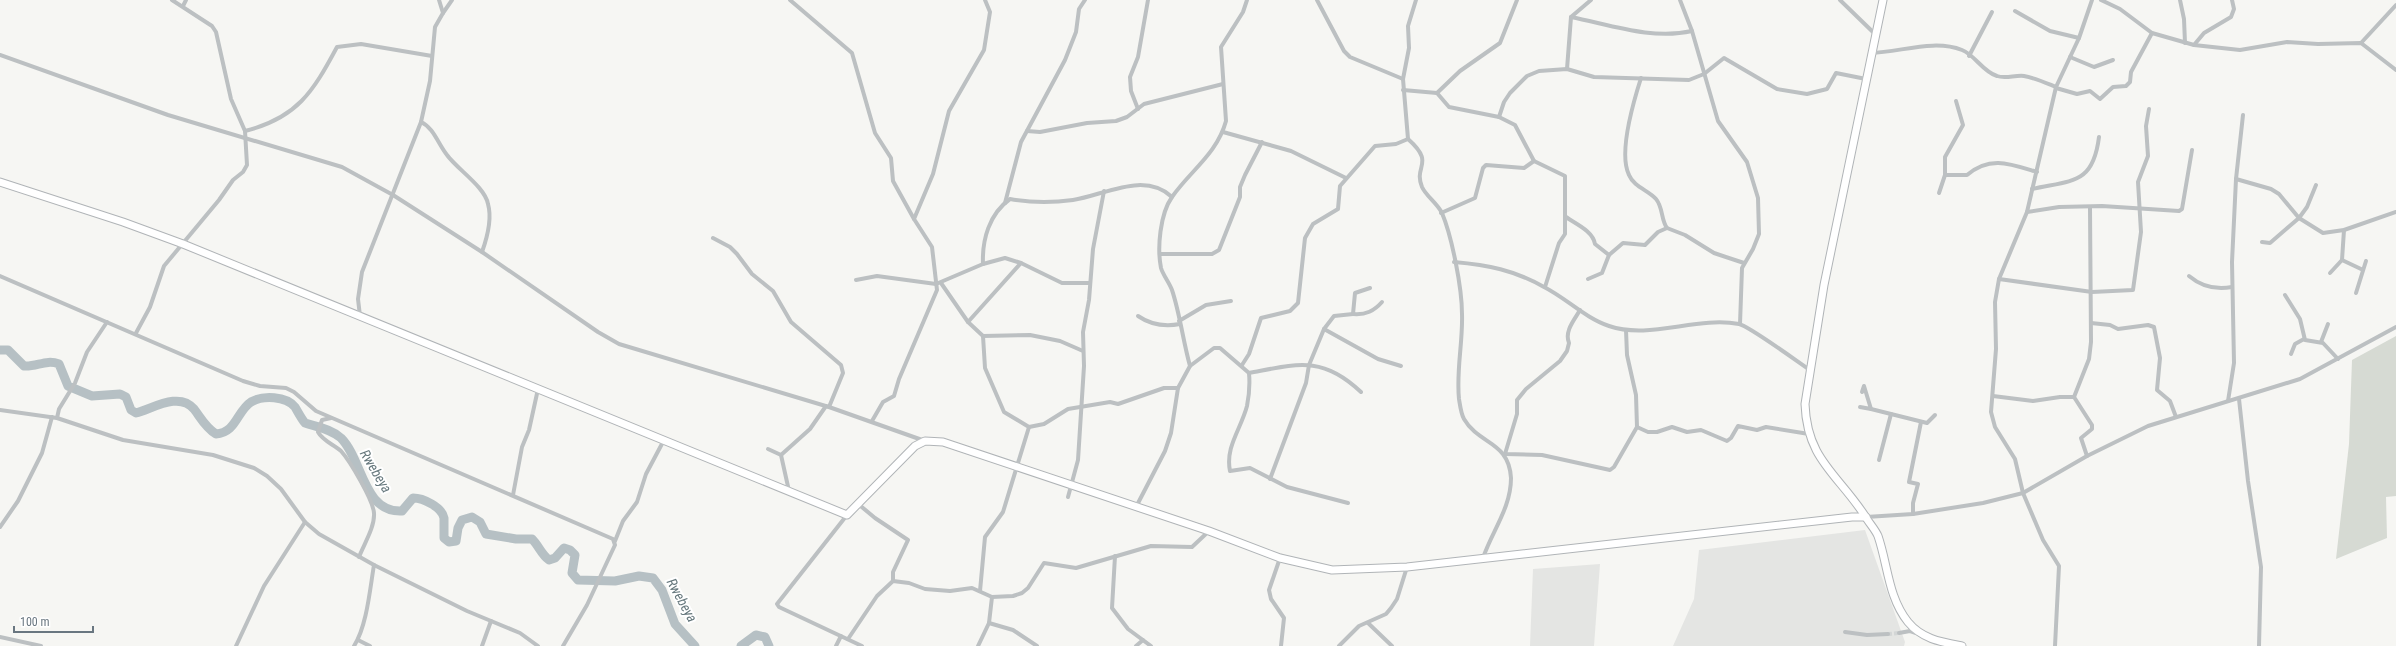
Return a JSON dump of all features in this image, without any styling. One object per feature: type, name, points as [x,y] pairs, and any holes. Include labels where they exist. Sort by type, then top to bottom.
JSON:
[{"type":"main road","points":[[1883,0],[1824,285],[1805,404],[1809,434],[1816,453],[1831,475],[1859,506],[1878,536],[1889,585],[1896,602],[1908,622],[1922,635],[1931,639],[1962,646]]},
{"type":"main road","points":[[0,182],[123,222],[183,244],[847,515],[907,453],[925,441],[943,442],[1017,466],[1072,486],[1209,531],[1280,558],[1344,571],[1407,567],[1852,517],[1866,517]]},
{"type":"street","points":[[136,333],[150,308],[164,266],[219,200],[233,180],[243,172],[247,165],[245,134],[231,99],[216,32],[212,26],[172,0]]},
{"type":"street","points":[[182,6],[186,0]]},
{"type":"street","points":[[440,0],[443,13]]},
{"type":"street","points":[[360,316],[358,299],[362,272],[421,122],[430,81],[434,27],[452,0]]},
{"type":"street","points":[[790,0],[852,53],[875,133],[891,158],[893,181],[932,247],[939,284],[968,322],[983,336],[985,368],[1004,412],[1029,427],[1044,424],[1061,412],[1110,402],[1118,404],[1164,388],[1178,388]]},
{"type":"street","points":[[914,218],[933,174],[948,110],[984,50],[990,12],[985,0]]},
{"type":"street","points":[[983,264],[982,247],[985,233],[1004,203],[1021,142],[1065,60],[1076,32],[1079,9],[1085,0]]},
{"type":"street","points":[[1138,110],[1131,91],[1130,77],[1138,57],[1148,0]]},
{"type":"street","points":[[1190,366],[1172,289],[1161,268],[1161,227],[1164,214],[1172,197],[1208,156],[1223,132],[1226,121],[1222,43],[1243,12],[1247,0]]},
{"type":"street","points":[[1317,0],[1344,51],[1350,57],[1403,79]]},
{"type":"street","points":[[1416,0],[1408,26],[1409,48],[1403,79],[1408,139],[1421,150],[1423,161],[1420,181],[1422,188],[1441,212],[1454,262],[1462,313],[1459,398],[1463,418],[1468,425],[1505,454],[1542,456],[1610,470],[1614,468],[1637,427],[1636,395],[1627,355],[1626,330]]},
{"type":"street","points":[[1437,94],[1460,71],[1500,43],[1517,0]]},
{"type":"street","points":[[1567,69],[1571,16],[1591,0]]},
{"type":"street","points":[[1680,0],[1692,30],[1718,121],[1747,162],[1758,198],[1759,234],[1754,249],[1744,263],[1740,324]]},
{"type":"street","points":[[1840,0],[1876,34]]},
{"type":"street","points":[[2055,646],[2059,566],[2043,540],[2023,493],[2015,459],[1995,427],[1990,412],[1993,396],[1996,349],[1995,302],[1999,279],[2027,212],[2056,88],[2079,38],[2092,0]]},
{"type":"street","points":[[2101,0],[2120,9],[2152,33],[2185,43],[2240,50],[2282,42],[2318,44],[2361,42],[2396,70]]},
{"type":"street","points":[[2180,0],[2184,19],[2185,43]]},
{"type":"street","points":[[2194,45],[2204,33],[2231,17],[2234,9],[2232,0]]},
{"type":"street","points":[[2361,42],[2396,5]]},
{"type":"street","points":[[2015,11],[2050,31],[2079,38]]},
{"type":"street","points":[[1969,56],[1992,12]]},
{"type":"street","points":[[1571,16],[1634,30],[1667,35],[1692,30]]},
{"type":"street","points":[[1871,53],[1897,52],[1923,45],[1936,45],[1963,51],[1994,76],[2001,78],[2023,76],[2077,94],[2090,91],[2100,99],[2113,87],[2126,86],[2130,82],[2131,72],[2152,33]]},
{"type":"street","points":[[245,134],[293,111],[302,103],[322,75],[337,47],[361,44],[432,56]]},
{"type":"street","points":[[0,55],[168,115],[245,134],[342,167],[392,195],[482,252],[598,332],[619,344],[828,407],[872,421],[925,441]]},
{"type":"street","points":[[2070,57],[2094,67],[2113,60]]},
{"type":"street","points":[[1499,117],[1504,102],[1527,76],[1539,71],[1567,69],[1594,77],[1689,80],[1704,74],[1724,58],[1777,89],[1807,94],[1827,90],[1836,73],[1866,79]]},
{"type":"street","points":[[1641,78],[1629,120],[1627,138],[1627,170],[1634,182],[1657,200],[1667,228]]},
{"type":"street","points":[[1027,131],[1040,132],[1087,123],[1116,120],[1127,117],[1144,104],[1223,84]]},
{"type":"street","points":[[1403,90],[1437,94],[1449,107],[1499,117],[1518,129],[1534,161],[1565,176],[1566,234],[1559,243],[1545,287]]},
{"type":"street","points":[[1939,193],[1945,176],[1945,157],[1963,125],[1956,101]]},
{"type":"street","points":[[1999,279],[2092,292],[2130,292],[2135,287],[2142,232],[2138,182],[2148,156],[2146,126],[2149,109]]},
{"type":"street","points":[[2228,401],[2234,363],[2232,287],[2236,179],[2243,115]]},
{"type":"street","points":[[421,122],[428,126],[447,156],[482,192],[488,203],[487,239],[482,252]]},
{"type":"street","points":[[1223,132],[1291,151],[1346,178]]},
{"type":"street","points":[[2032,189],[2081,178],[2091,167],[2098,137]]},
{"type":"street","points":[[1242,365],[1249,354],[1261,318],[1290,311],[1298,303],[1305,238],[1313,224],[1338,210],[1340,186],[1375,146],[1396,144],[1408,139]]},
{"type":"street","points":[[1161,254],[1212,254],[1219,250],[1240,197],[1245,175],[1262,142]]},
{"type":"street","points":[[2027,212],[2059,207],[2139,208],[2179,211],[2182,209],[2192,150]]},
{"type":"street","points":[[1441,212],[1475,198],[1483,168],[1486,165],[1524,168],[1534,161]]},
{"type":"street","points":[[1945,176],[1967,175],[1975,169],[1996,162],[2037,172]]},
{"type":"street","points":[[2236,179],[2272,189],[2279,194],[2299,218],[2323,232],[2344,230],[2396,212]]},
{"type":"street","points":[[2262,242],[2270,243],[2299,218],[2307,207],[2316,185]]},
{"type":"street","points":[[1004,203],[1010,199],[1035,204],[1075,200],[1104,191],[1155,186],[1162,188],[1172,197]]},
{"type":"street","points":[[1068,497],[1078,460],[1083,332],[1089,300],[1089,283],[1104,191]]},
{"type":"street","points":[[2074,397],[2089,359],[2092,292],[2090,208]]},
{"type":"street","points":[[1566,217],[1589,233],[1594,238],[1595,244],[1609,255]]},
{"type":"street","points":[[1588,279],[1602,273],[1609,255],[1623,243],[1645,245],[1658,232],[1667,228],[1685,235],[1714,253],[1744,263]]},
{"type":"street","points":[[2330,273],[2342,260],[2344,230]]},
{"type":"street","points":[[713,238],[730,247],[752,274],[773,291],[791,322],[841,365],[843,373],[828,407],[810,429],[781,455]]},
{"type":"street","points":[[856,280],[877,276],[939,284],[983,264],[1005,258],[1021,263],[1062,283],[1089,283]]},
{"type":"street","points":[[2342,260],[2362,269]]},
{"type":"street","points":[[1454,262],[1494,266],[1545,287],[1608,326],[1626,330],[1720,323],[1740,324],[1810,370]]},
{"type":"street","points":[[2356,292],[2362,269],[2366,262]]},
{"type":"street","points":[[968,322],[1021,263]]},
{"type":"street","points":[[0,276],[136,333],[243,381],[260,386],[286,388],[316,411],[513,495],[615,541]]},
{"type":"street","points":[[2189,276],[2196,282],[2219,290],[2232,287]]},
{"type":"street","points":[[872,421],[877,408],[896,393],[899,378],[939,284]]},
{"type":"street","points":[[1353,314],[1355,293],[1370,288]]},
{"type":"street","points":[[2285,295],[2300,319],[2304,339]]},
{"type":"street","points":[[1138,316],[1148,323],[1168,326],[1180,322],[1206,305],[1231,301]]},
{"type":"street","points":[[1270,479],[1306,383],[1309,365],[1324,329],[1334,316],[1366,314],[1376,309],[1382,302]]},
{"type":"street","points":[[1483,558],[1508,501],[1511,479],[1505,454],[1517,414],[1517,400],[1526,388],[1564,356],[1568,343],[1567,338],[1570,327],[1580,310]]},
{"type":"street","points":[[0,527],[18,501],[42,453],[59,409],[70,394],[87,352],[108,322]]},
{"type":"street","points":[[2091,323],[2110,325],[2118,329],[2148,325],[2154,327],[2160,358],[2157,390],[2160,395],[2170,401],[2176,418]]},
{"type":"street","points":[[2321,342],[2328,324]]},
{"type":"street","points":[[1866,517],[1913,514],[1983,503],[2023,493],[2087,456],[2135,431],[2300,379],[2396,326]]},
{"type":"street","points":[[1324,329],[1378,360],[1401,366]]},
{"type":"street","points":[[983,336],[1030,335],[1060,341],[1083,351]]},
{"type":"street","points":[[2291,354],[2295,344],[2304,339],[2321,342],[2338,359]]},
{"type":"street","points":[[1136,506],[1165,451],[1171,433],[1178,388],[1190,366],[1214,348],[1220,348],[1230,354],[1249,372],[1247,407],[1232,442],[1228,460],[1230,471],[1250,468],[1287,488],[1348,503]]},
{"type":"street","points":[[1249,372],[1309,365],[1318,366],[1345,377],[1361,392]]},
{"type":"street","points":[[1862,392],[1864,386],[1871,409]]},
{"type":"street","points":[[513,495],[522,447],[529,430],[538,389]]},
{"type":"street","points":[[1993,396],[2033,401],[2060,397],[2074,397]]},
{"type":"street","points":[[2074,397],[2092,425],[2092,429],[2081,438],[2087,456]]},
{"type":"street","points":[[2239,399],[2248,481],[2261,567],[2259,646]]},
{"type":"street","points":[[1860,407],[1927,423],[1935,415]]},
{"type":"street","points":[[0,410],[55,418],[123,440],[213,455],[240,462],[267,476],[281,488],[305,522],[319,534],[374,565],[491,621],[520,633],[538,646]]},
{"type":"street","points":[[1879,460],[1891,414]]},
{"type":"street","points":[[333,418],[322,420],[318,432],[321,438],[341,452],[362,486],[374,513],[373,522],[359,557]]},
{"type":"street","points":[[1913,514],[1918,484],[1909,482],[1921,422]]},
{"type":"street","points":[[1637,427],[1648,432],[1657,432],[1672,427],[1687,432],[1701,430],[1727,441],[1731,438],[1738,426],[1757,430],[1766,427],[1809,434]]},
{"type":"street","points":[[980,591],[984,537],[1003,512],[1029,427]]},
{"type":"street","points":[[563,646],[608,563],[623,521],[637,502],[646,474],[664,440]]},
{"type":"street","points":[[768,449],[781,455]]},
{"type":"street","points":[[781,455],[789,491]]},
{"type":"street","points":[[857,503],[875,518],[908,540],[893,572],[893,582]]},
{"type":"street","points":[[847,515],[777,604],[862,646]]},
{"type":"street","points":[[236,646],[264,586],[305,522]]},
{"type":"street","points":[[848,639],[877,596],[893,582],[909,583],[925,589],[950,591],[972,588],[992,598],[1022,593],[1044,563],[1076,568],[1086,567],[1115,556],[1151,546],[1192,547],[1209,531]]},
{"type":"street","points":[[1115,556],[1112,608],[1128,629],[1151,646]]},
{"type":"street","points":[[1280,558],[1269,590],[1271,599],[1282,612],[1284,618],[1281,646]]},
{"type":"street","points":[[354,646],[358,640],[374,565]]},
{"type":"street","points":[[1339,646],[1359,626],[1386,614],[1397,599],[1407,567]]},
{"type":"street","points":[[978,646],[989,624],[992,598]]},
{"type":"street","points":[[482,646],[491,621]]},
{"type":"street","points":[[1368,623],[1392,646]]},
{"type":"street","points":[[989,624],[1013,630],[1037,646]]},
{"type":"street","points":[[1899,633],[1910,631],[1922,635]]},
{"type":"street","points":[[1845,632],[1867,635],[1888,634]]},
{"type":"street","points":[[0,636],[41,646]]},
{"type":"street","points":[[836,646],[841,636]]},
{"type":"street","points":[[358,640],[370,646]]},
{"type":"street","points":[[1136,646],[1143,640]]},
{"type":"shaded area","points":[[2396,336],[2396,496],[2386,497],[2387,538],[2336,559],[2349,444],[2352,360]]},
{"type":"shaded area","points":[[1865,530],[1905,642],[1904,646],[1673,646],[1694,599],[1699,550]]},
{"type":"shaded area","points":[[1600,564],[1594,646],[1530,646],[1533,569]]},
{"type":"waterway","name":"Rwebeya","points":[[0,350],[8,350],[24,366],[50,362],[59,364],[68,386],[92,396],[120,394],[126,397],[131,410],[136,413],[157,405],[173,401],[181,401],[194,409],[206,425],[216,434],[223,433],[228,430],[246,406],[251,402],[262,398],[274,398],[291,403],[305,423],[328,430],[341,438],[354,459],[371,495],[379,504],[389,509],[402,511],[413,498],[417,498],[432,504],[443,514],[444,538],[449,542],[456,541],[458,528],[462,520],[472,517],[480,522],[486,534],[516,539],[532,539],[549,560],[555,558],[564,548],[570,550],[575,555],[572,573],[578,580],[615,581],[639,576],[653,578],[662,590],[675,624],[695,646]]},
{"type":"waterway","name":"Rwebeya","points":[[741,646],[756,635],[765,637],[769,646]]},
{"type":"tunnel","points":[[1888,634],[1899,633]]}]
